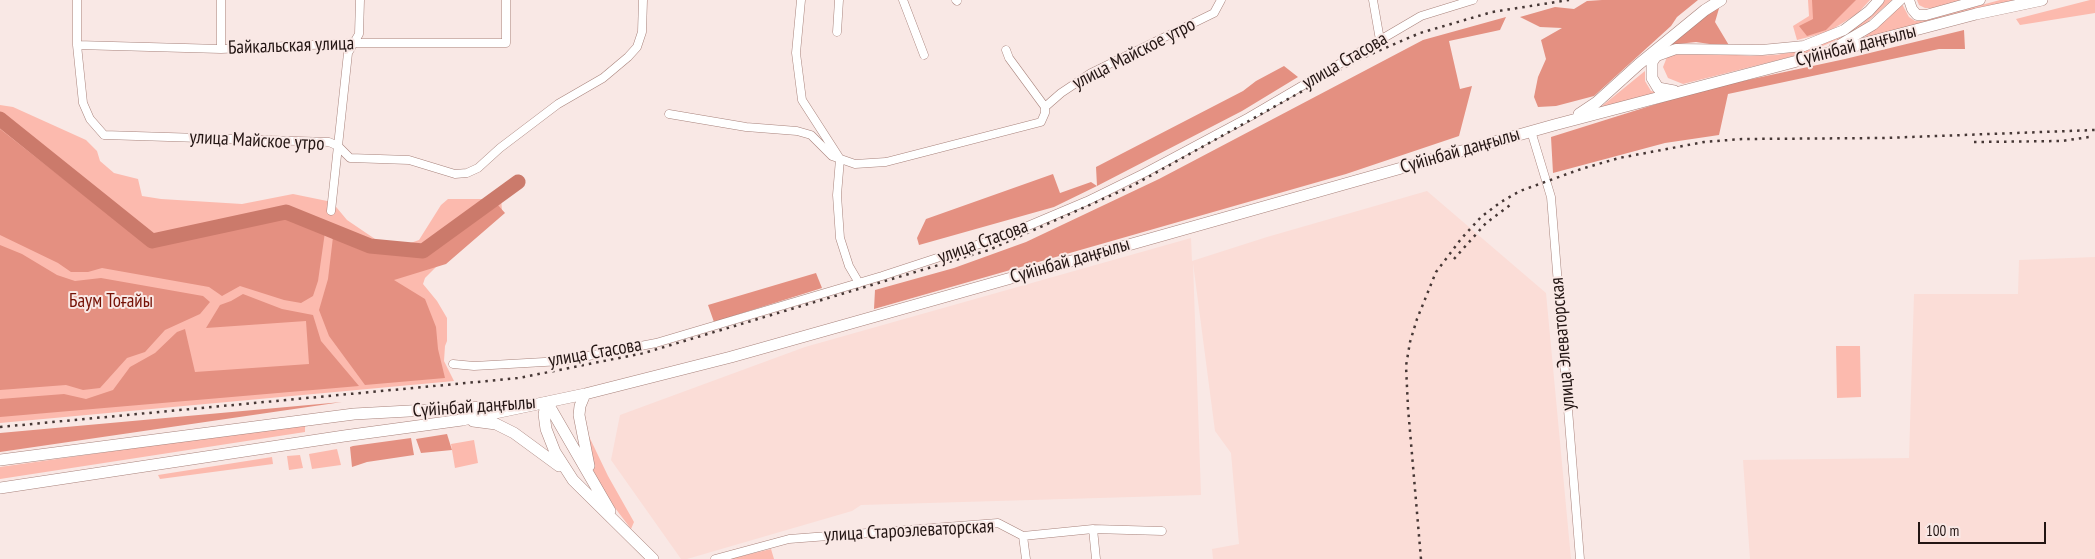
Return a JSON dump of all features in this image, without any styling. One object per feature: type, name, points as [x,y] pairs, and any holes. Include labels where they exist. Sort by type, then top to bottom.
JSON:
[{"type":"main road","name":"Сүйінбай даңғылы","points":[[1554,124],[1597,102],[1668,40],[1705,10],[1721,0]]},
{"type":"main road","points":[[1639,64],[1669,50],[1684,48],[1762,50],[1790,48],[1815,42],[1844,30],[1861,18],[1879,0]]},
{"type":"main road","points":[[1807,58],[1838,46],[1862,32],[1884,16],[1900,0]]},
{"type":"main road","name":"Сүйінбай даңғылы","points":[[1909,0],[1912,9],[1917,15],[1926,15],[1980,0]]},
{"type":"main road","name":"Сүйінбай даңғылы","points":[[0,488],[462,420],[585,394],[731,357],[1554,124],[1807,58],[1862,46],[2022,2],[2042,0]]},
{"type":"main road","points":[[1668,40],[1657,55],[1651,71],[1655,84],[1666,91],[1685,90]]},
{"type":"main road","points":[[585,394],[580,406],[579,415],[585,453],[598,493]]},
{"type":"main road","name":"Сүйінбай даңғылы","points":[[0,460],[359,414],[461,409],[547,402]]},
{"type":"main road","points":[[547,402],[544,414],[546,429],[555,452],[573,480]]},
{"type":"main road","points":[[547,402],[598,493],[620,526]]},
{"type":"main road","points":[[462,420],[496,424],[514,433],[550,458],[654,559]]},
{"type":"street","name":"улица Майское утро","points":[[77,0],[77,45],[85,112],[104,134],[329,142],[338,146],[350,158],[408,160],[455,174],[467,173],[478,168],[500,148],[558,104],[603,78],[628,57],[637,46],[642,32],[643,0]]},
{"type":"street","points":[[221,49],[222,0]]},
{"type":"street","points":[[331,212],[348,54],[356,44],[359,34],[360,0]]},
{"type":"street","name":"Байкальская улица","points":[[77,45],[221,49],[356,44],[506,43],[506,0]]},
{"type":"street","points":[[801,0],[796,53],[802,100],[840,159],[836,195],[840,238],[849,266],[860,282]]},
{"type":"street","points":[[838,32],[840,0]]},
{"type":"street","points":[[904,0],[924,55]]},
{"type":"street","name":"улица Майское утро","points":[[840,159],[855,164],[886,162],[1041,122],[1046,113],[1045,107],[1061,93],[1091,73],[1214,13],[1221,0]]},
{"type":"street","points":[[1373,0],[1380,40]]},
{"type":"street","name":"улица Стасова","points":[[453,364],[474,366],[538,363],[619,351],[672,338],[951,255],[1004,236],[1087,201],[1249,117],[1421,16],[1473,0]]},
{"type":"street","points":[[1006,50],[1009,58],[1045,107]]},
{"type":"street","points":[[669,114],[746,127],[797,131],[811,135],[832,156],[840,159]]},
{"type":"street","name":"улица Элеваторская","points":[[1531,131],[1551,197],[1580,559]]},
{"type":"street","name":"улица Староэлеваторская","points":[[715,559],[790,539],[917,529],[998,523],[1023,536]]},
{"type":"street","points":[[1093,529],[1096,559]]},
{"type":"street","points":[[1026,559],[1023,536],[1093,529],[1162,531]]},
{"type":"shaded area","points":[[1427,191],[1546,293],[1571,559],[1213,559],[1212,549],[1239,544],[1231,453],[1215,431],[1193,263],[1201,495],[861,505],[852,511],[687,559],[681,559],[611,460],[620,415],[805,347],[1191,238],[1192,261],[1267,237]]},
{"type":"shaded area","points":[[2095,257],[2095,559],[1750,559],[1743,460],[1909,458],[1914,294],[2018,294],[2019,260]]},
{"type":"green space","points":[[1698,0],[1677,17],[1671,26],[1594,96],[1556,106],[1538,107],[1534,97],[1538,77],[1546,59],[1541,40],[1562,28],[1540,27],[1520,17],[1555,7],[1574,9],[1587,1]]},
{"type":"green space","points":[[1808,0],[1870,0],[1857,14],[1828,32],[1797,40],[1793,26],[1809,16]]},
{"type":"green space","points":[[1812,0],[1856,0],[1826,30],[1807,36],[1799,26],[1813,19]]},
{"type":"green space","points":[[1885,0],[1892,0],[1865,24],[1846,36],[1806,53],[1683,84],[1668,78],[1663,67],[1667,57],[1683,51],[1750,56],[1776,55],[1805,50],[1845,34],[1863,22]]},
{"type":"green space","points":[[1917,0],[1962,0],[1933,8],[1925,8],[1919,5]]},
{"type":"green space","points":[[2000,0],[2013,0],[2014,2],[1860,41],[1902,4],[1909,17],[1915,21],[1922,21]]},
{"type":"green space","points":[[2095,0],[2095,13],[2020,25],[2016,19]]},
{"type":"green space","points":[[1720,5],[1715,22],[1730,47],[1696,42],[1668,45]]},
{"type":"green space","points":[[1506,17],[1500,30],[1449,41],[1460,89],[1472,86],[1459,136],[1346,174],[874,309],[875,290],[954,268],[1026,242],[1159,179],[1423,40]]},
{"type":"green space","points":[[1964,30],[1965,49],[1939,49],[1728,94],[1719,135],[1665,143],[1553,173],[1551,137],[1701,90],[1845,59]]},
{"type":"green space","points":[[1284,66],[1298,77],[1242,111],[1097,186],[1096,167],[1243,91],[1256,81]]},
{"type":"green space","points":[[1645,71],[1645,81],[1651,91],[1661,93],[1597,110]]},
{"type":"green space","name":"Баум Тоғайы","points":[[0,105],[13,107],[86,140],[97,151],[100,161],[114,173],[138,179],[142,196],[242,204],[293,194],[332,202],[347,220],[389,246],[405,245],[419,240],[441,205],[448,199],[489,199],[501,196],[502,211],[458,245],[425,278],[423,284],[437,301],[447,318],[447,341],[444,361],[454,381],[0,423]]},
{"type":"green space","points":[[0,129],[150,247],[284,217],[325,232],[318,281],[313,296],[301,303],[284,300],[240,286],[222,296],[209,287],[102,268],[88,272],[71,272],[58,263],[0,235]]},
{"type":"green space","points":[[1053,174],[1060,193],[1091,182],[1097,186],[1054,207],[919,245],[917,238],[926,219]]},
{"type":"green space","points":[[497,204],[505,213],[446,264],[394,280],[425,299],[436,327],[438,349],[445,378],[365,385],[329,336],[319,310],[328,279],[333,237],[367,250],[421,256]]},
{"type":"green space","points":[[0,245],[22,254],[57,275],[75,281],[101,278],[203,296],[210,302],[200,314],[165,330],[145,352],[127,358],[100,388],[83,390],[66,385],[0,390]]},
{"type":"green space","points":[[816,273],[822,288],[714,322],[708,305]]},
{"type":"green space","points":[[243,294],[282,309],[313,315],[321,341],[359,386],[0,417],[0,399],[64,394],[86,399],[113,390],[130,367],[155,353],[177,332],[185,329],[195,372],[309,364],[306,321],[206,328],[220,305]]},
{"type":"green space","points":[[1836,346],[1860,346],[1861,397],[1837,398]]},
{"type":"green space","points":[[342,402],[0,452],[0,433]]},
{"type":"green space","points":[[305,424],[305,432],[0,479],[0,467]]},
{"type":"green space","points":[[584,426],[608,476],[634,522],[631,529],[603,492],[591,466]]},
{"type":"green space","points":[[447,434],[452,450],[421,453],[416,439]]},
{"type":"green space","points":[[411,438],[414,455],[367,462],[352,467],[350,447]]},
{"type":"green space","points":[[474,440],[478,463],[455,468],[451,444]]},
{"type":"green space","points":[[337,449],[341,465],[312,469],[309,454]]},
{"type":"green space","points":[[300,455],[303,468],[289,470],[287,456]]},
{"type":"green space","points":[[272,457],[273,464],[160,479],[158,475]]},
{"type":"green space","points":[[771,549],[774,559],[729,559]]},
{"type":"waterway","points":[[0,119],[152,241],[286,212],[370,246],[423,251],[518,182]]},
{"type":"railway","points":[[0,427],[519,378],[644,353],[989,250],[1132,186],[1360,59],[1420,33],[1492,12],[1569,0]]},
{"type":"railway","points":[[1421,559],[1408,408],[1406,366],[1410,342],[1436,272],[1461,239],[1481,217],[1501,202],[1520,191],[1581,169],[1619,158],[1704,142],[1742,139],[1884,138],[2095,130]]},
{"type":"railway","points":[[1974,142],[2062,141],[2089,137]]},
{"type":"railway","points":[[1454,259],[1486,223],[1510,205]]}]
